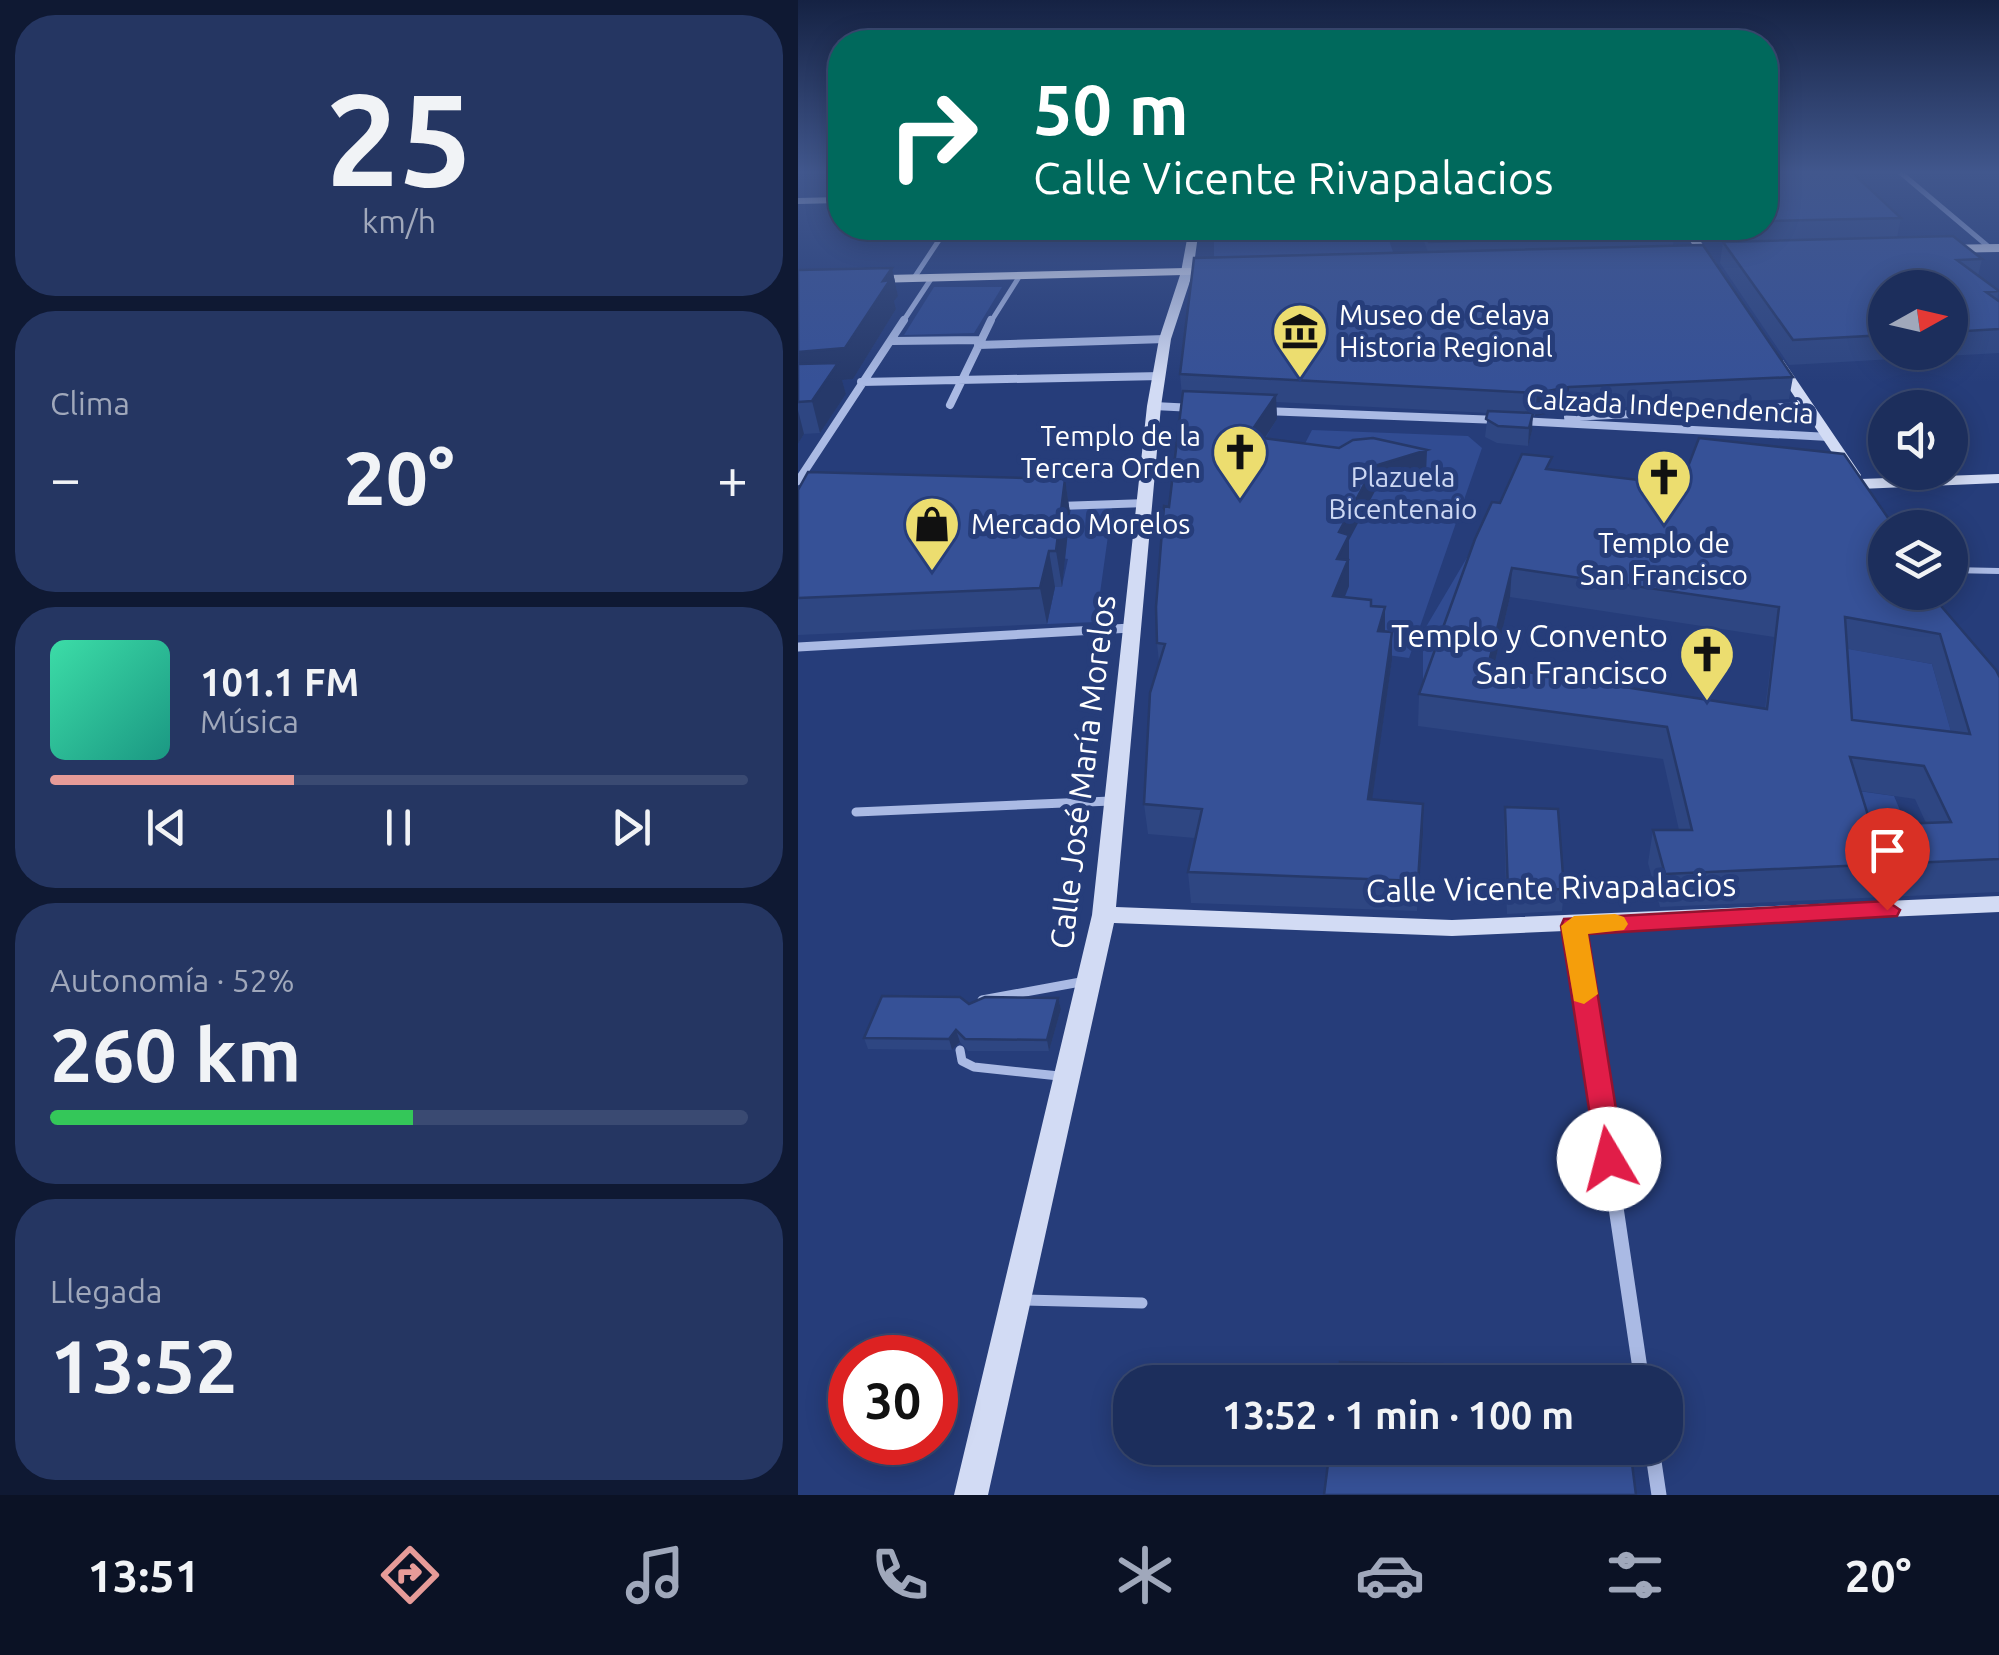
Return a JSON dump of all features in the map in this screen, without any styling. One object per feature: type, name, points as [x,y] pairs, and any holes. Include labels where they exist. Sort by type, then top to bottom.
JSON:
[{"type":"main road","name":"Calle José María Morelos","points":[[972,1495],[1104,915],[1154,406],[1165,339],[1191,243]]},
{"type":"main road","points":[[1696,243],[1723,283]]},
{"type":"main road","points":[[1913,249],[1995,248]]},
{"type":"main road","points":[[1686,252],[1721,252]]},
{"type":"main road","points":[[798,280],[1243,270]]},
{"type":"main road","points":[[1765,344],[1865,491],[2000,478]]},
{"type":"main road","name":"Calle Vicente Rivapalacios","points":[[1104,915],[1452,928],[1574,926],[2000,904]]},
{"type":"street","points":[[914,278],[937,243]]},
{"type":"street","points":[[950,405],[978,343],[1020,277]]},
{"type":"street","points":[[798,481],[931,278]]},
{"type":"street","points":[[892,341],[1165,339]]},
{"type":"street","points":[[845,386],[1161,376]]},
{"type":"street","points":[[1154,406],[1199,408]]},
{"type":"street","name":"Calzada Independencia","points":[[1510,420],[1807,406]]},
{"type":"street","name":"Calzada Independencia","points":[[1254,410],[1829,437]]},
{"type":"street","points":[[1055,506],[1146,503]]},
{"type":"street","points":[[798,646],[1131,628]]},
{"type":"street","points":[[1574,926],[1639,1365]]},
{"type":"street","points":[[1655,1465],[1659,1495]]},
{"type":"lane","points":[[1968,570],[2000,571]]},
{"type":"lane","points":[[856,812],[1115,801]]},
{"type":"lane","points":[[971,1008],[998,994],[1090,980]]},
{"type":"lane","points":[[960,1050],[962,1061],[974,1067],[1067,1077]]},
{"type":"lane","points":[[1016,1299],[1142,1303]]},
{"type":"green space","points":[[1214,243],[1390,243],[1394,255],[1214,261]]},
{"type":"green space","points":[[934,287],[1002,287],[974,333],[904,335]]},
{"type":"green space","name":"Plazuela Bicentenaio","points":[[1312,430],[1468,436],[1482,448],[1409,658],[1380,654],[1387,631],[1334,623],[1292,469]]},
{"type":"green space","points":[[1112,507],[1096,622],[1047,624],[1055,587],[1062,586],[1068,559],[1061,558],[1071,509]]},
{"type":"green space","points":[[1481,534],[1423,712],[1423,632]]},
{"type":"green space","points":[[1839,647],[1932,664],[1961,766],[1845,752]]},
{"type":"green space","points":[[1844,789],[1894,796],[1919,856],[1862,858]]},
{"type":"building","points":[[1724,243],[1962,243],[1982,259],[1957,260],[1999,291],[1986,292],[2000,302],[2000,329],[1968,331],[1968,270],[1868,270],[1868,336],[1793,340]]},
{"type":"building","points":[[1703,245],[1793,377],[1569,387],[1537,393],[1180,374],[1194,258]]},
{"type":"building","points":[[892,268],[883,281],[890,280],[845,348],[798,352],[798,270]]},
{"type":"building","points":[[838,363],[812,401],[798,402],[798,364]]},
{"type":"building","points":[[1183,391],[1276,395],[1248,436],[1339,448],[1353,440],[1373,438],[1427,450],[1374,466],[1339,532],[1349,535],[1337,559],[1348,560],[1333,596],[1371,600],[1371,606],[1385,607],[1378,631],[1392,632],[1368,799],[1423,804],[1418,881],[1188,872],[1202,809],[1144,804],[1150,693],[1165,644],[1157,643],[1156,607],[1164,506],[1169,507]]},
{"type":"building","points":[[1488,411],[1533,413],[1529,428],[1498,426],[1486,419]]},
{"type":"building","points":[[1699,438],[1844,454],[1883,510],[1868,510],[1868,610],[1944,610],[2000,678],[2000,859],[1665,874],[1653,830],[1692,830],[1667,727],[1419,694],[1475,539],[1492,502],[1500,503],[1522,454],[1552,457],[1546,469],[1663,483],[1666,475],[1684,477]],"holes":[[[1512,568],[1779,607],[1767,709],[1488,666]],[[1845,617],[1940,634],[1970,734],[1852,720]],[[1850,757],[1924,766],[1951,822],[1871,825]]]},
{"type":"building","points":[[808,472],[1065,479],[1056,551],[1049,551],[1040,588],[798,598],[798,490]]},
{"type":"building","points":[[1505,807],[1558,809],[1564,889],[1508,891]]},
{"type":"building","points":[[882,996],[960,997],[969,1004],[985,997],[1058,998],[1047,1040],[965,1039],[956,1030],[949,1039],[864,1038]]},
{"type":"building","points":[[1340,1362],[1480,1365],[1340,1365]]},
{"type":"building","points":[[1328,1465],[1632,1465],[1636,1495],[1324,1495]]},
{"type":"slow traffic","points":[[1584,994],[1574,926],[1615,924]]},
{"type":"place","name":"Museo de Celaya Historia Regional","points":[[1300,380]]},
{"type":"place","name":"Templo de la Tercera Orden","points":[[1240,501]]},
{"type":"place","name":"Templo de San Francisco","points":[[1664,526]]},
{"type":"place","name":"Mercado Morelos","points":[[932,573]]},
{"type":"place","name":"Templo y Convento San Francisco","points":[[1707,703]]},
{"type":"route","points":[[1609,1159],[1574,926],[1887,910]]}]
